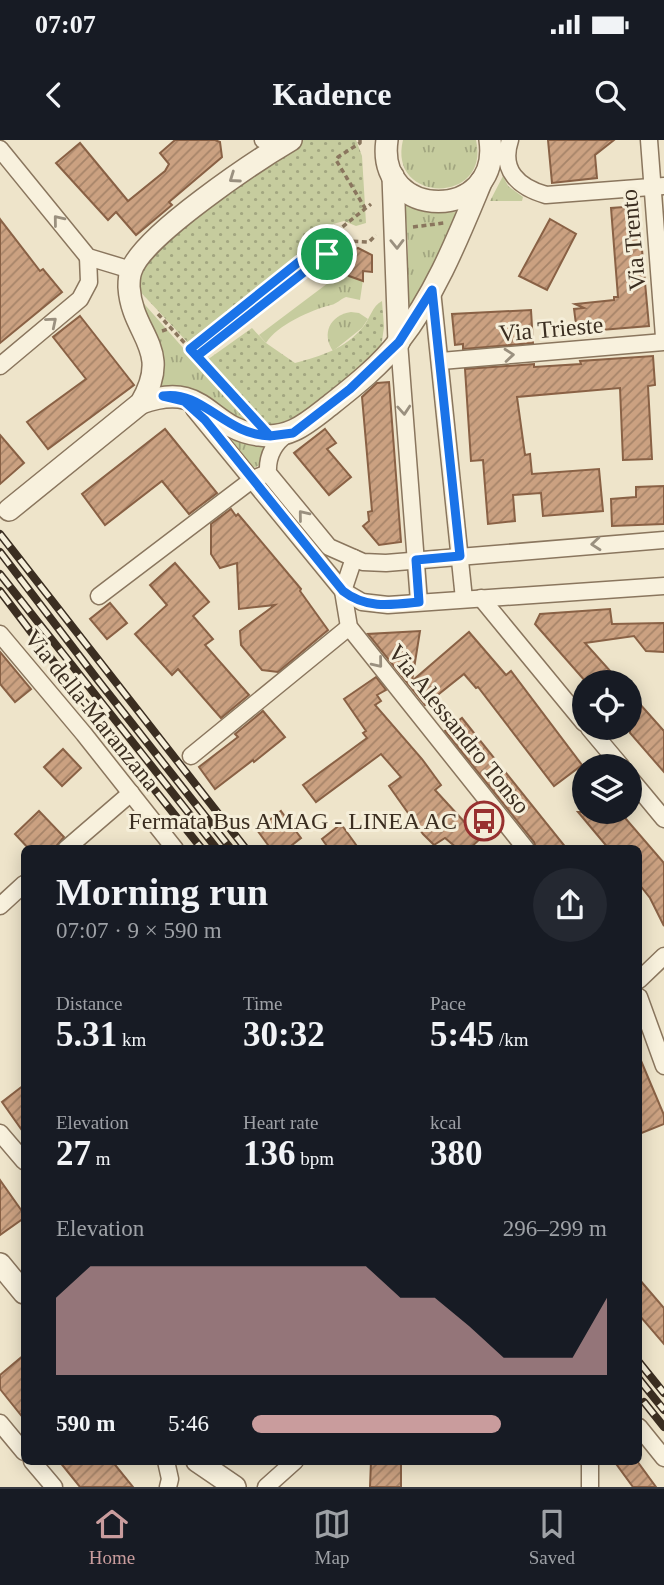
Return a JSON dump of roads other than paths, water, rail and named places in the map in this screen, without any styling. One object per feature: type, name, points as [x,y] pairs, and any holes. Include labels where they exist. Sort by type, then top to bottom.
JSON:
[{"type":"street","points":[[9,510],[141,403],[163,396],[186,398],[209,409],[239,430],[260,436],[278,435],[300,428],[350,389],[399,342],[432,290],[485,174],[491,153],[490,140]]},
{"type":"street","points":[[393,176],[411,195],[420,200],[436,202],[460,198],[472,191],[508,140]]},
{"type":"street","points":[[508,140],[508,169],[519,184],[538,193],[546,195],[657,187]]},
{"type":"street","name":"Via Trento","points":[[649,140],[657,187],[664,337]]},
{"type":"street","points":[[141,403],[153,378],[153,359],[147,337],[135,313],[130,291],[131,270],[143,251],[163,233],[279,142]]},
{"type":"street","points":[[386,143],[393,176],[399,342],[419,602]]},
{"type":"street","points":[[0,149],[88,257],[131,270]]},
{"type":"street","points":[[0,366],[80,299],[89,282],[88,257]]},
{"type":"street","points":[[432,290],[460,556],[473,599],[572,710]]},
{"type":"street","name":"Via Trieste","points":[[441,361],[664,342]]},
{"type":"street","points":[[163,396],[180,399],[197,411],[329,547],[370,563],[664,540]]},
{"type":"street","points":[[99,596],[260,476],[278,435]]},
{"type":"street","points":[[260,476],[343,591],[356,600],[370,604],[388,606],[664,586]]},
{"type":"street","name":"Via Alessandro Tonso","points":[[354,558],[343,591],[349,627],[523,845]]},
{"type":"street","points":[[191,756],[349,627]]},
{"type":"street","name":"Via della Maranzana","points":[[0,634],[172,845]]},
{"type":"street","points":[[599,740],[611,754]]},
{"type":"street","points":[[642,792],[664,818]]},
{"type":"street","points":[[71,845],[131,793]]},
{"type":"street","points":[[0,906],[21,887]]},
{"type":"street","points":[[642,977],[664,956]]},
{"type":"street","points":[[642,1006],[664,1066]]},
{"type":"street","points":[[0,1133],[21,1158]]},
{"type":"street","points":[[0,1264],[21,1289]]},
{"type":"street","points":[[0,1423],[21,1448]]},
{"type":"street","points":[[642,1431],[664,1458]]},
{"type":"street","points":[[35,1465],[54,1487]]},
{"type":"street","points":[[167,1465],[170,1479],[168,1487]]},
{"type":"street","points":[[198,1465],[208,1487]]},
{"type":"street","points":[[202,1465],[235,1487]]},
{"type":"street","points":[[267,1487],[291,1465]]},
{"type":"street","points":[[590,1465],[590,1487]]},
{"type":"railway","points":[[0,534],[243,845]]},
{"type":"railway","points":[[0,552],[228,845]]},
{"type":"railway","points":[[0,574],[214,845]]},
{"type":"railway","points":[[0,591],[199,845]]},
{"type":"railway","points":[[642,1366],[664,1393]]},
{"type":"railway","points":[[642,1383],[664,1410]]},
{"type":"railway","points":[[644,1402],[664,1427]]},
{"type":"place","name":"Fermata Bus AMAG - LINEA AC","points":[[484,821]]}]
